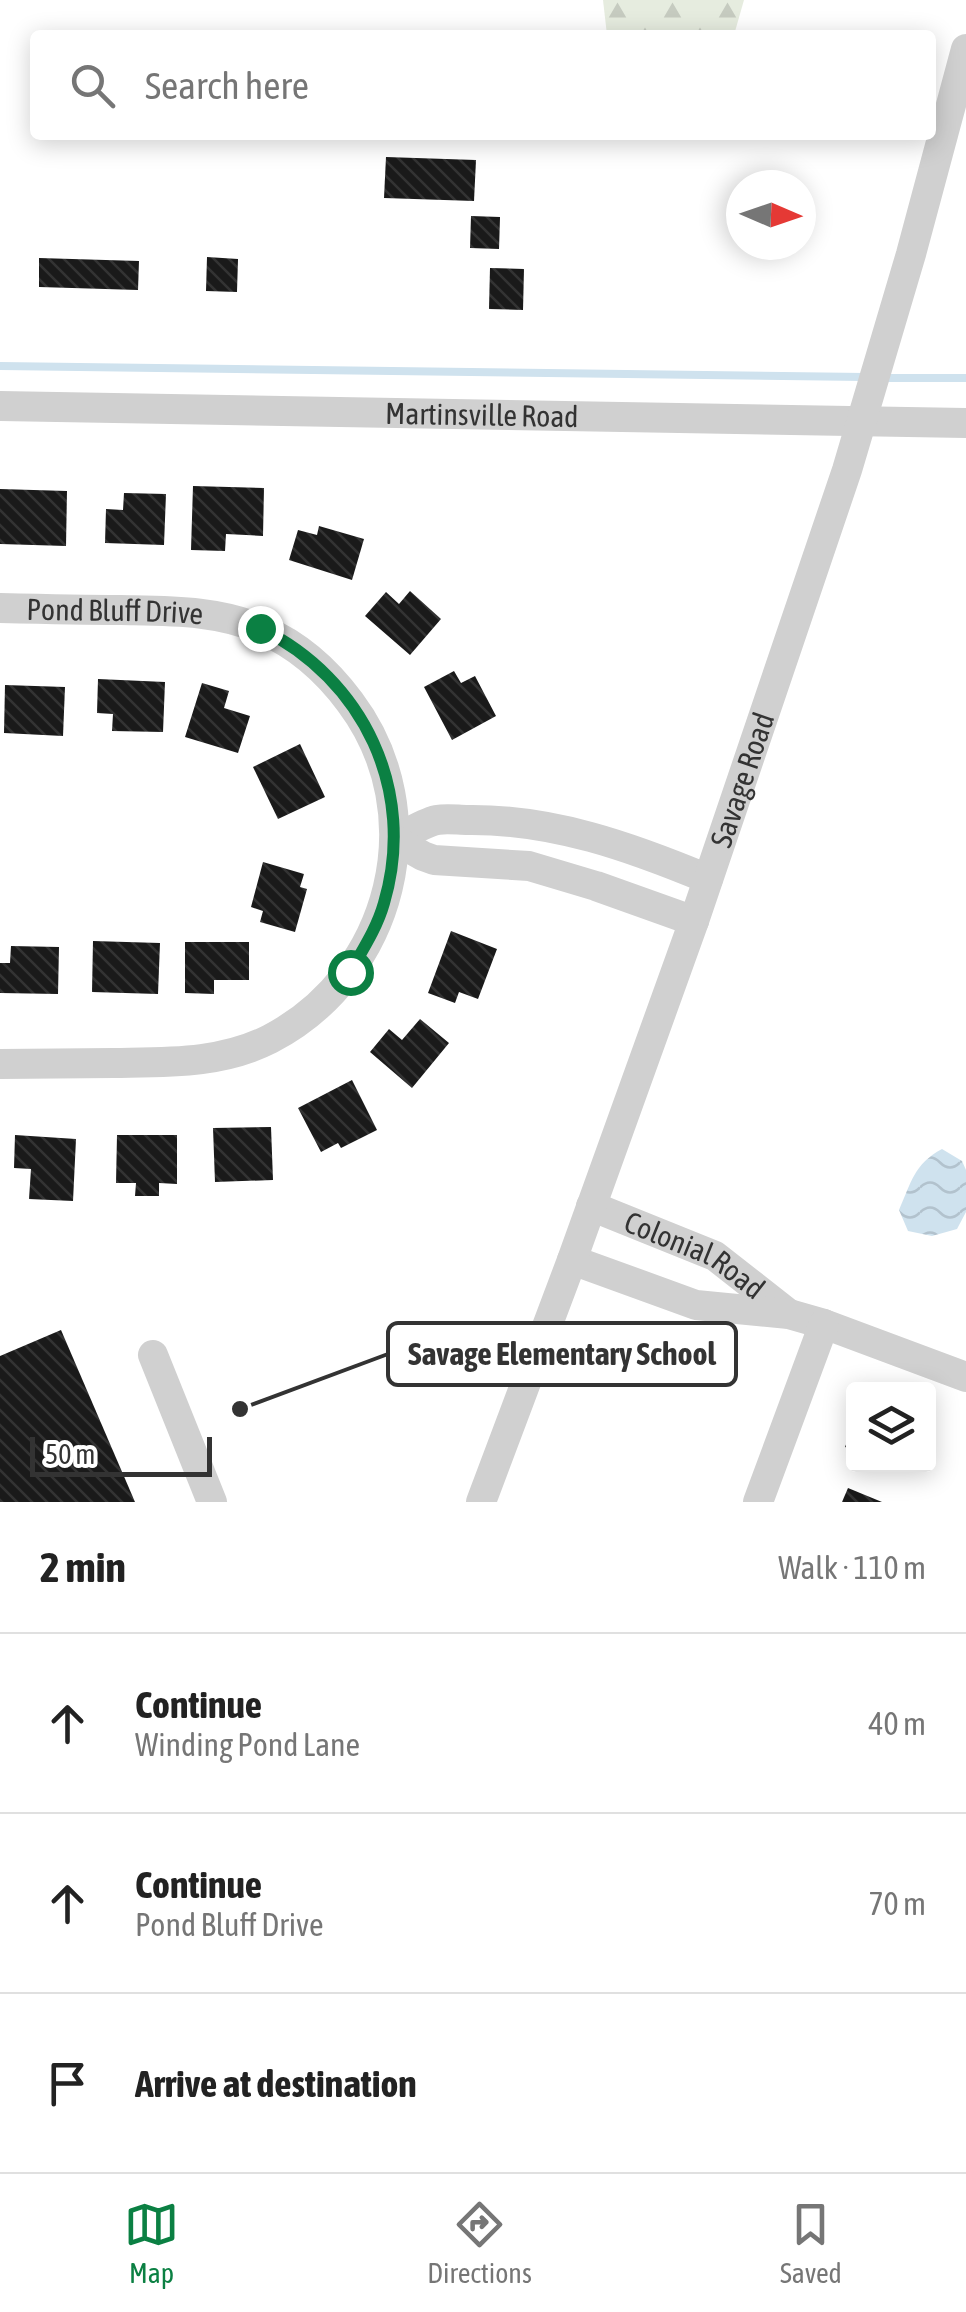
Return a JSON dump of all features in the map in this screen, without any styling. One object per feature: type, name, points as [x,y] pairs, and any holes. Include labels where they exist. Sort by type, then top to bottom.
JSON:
[{"type":"street","name":"Savage Road","points":[[481,1502],[694,920],[862,421],[966,49]]},
{"type":"street","name":"Martinsville Road","points":[[0,406],[966,423]]},
{"type":"street","name":"Pond Bluff Drive","points":[[0,608],[222,616],[282,639],[335,682],[360,715],[388,780],[395,840],[383,907],[350,972],[303,1019],[269,1040],[239,1052],[176,1062],[0,1064]]},
{"type":"street","points":[[395,840],[437,820],[508,822],[596,837],[708,880]]},
{"type":"street","points":[[395,840],[434,860],[529,866],[694,920]]},
{"type":"street","name":"Colonial Road","points":[[592,1206],[715,1256],[789,1314]]},
{"type":"street","name":"Colonial Road","points":[[572,1260],[696,1305],[789,1314],[824,1324],[966,1377]]},
{"type":"street","points":[[758,1502],[824,1324]]},
{"type":"street","points":[[153,1355],[212,1502]]},
{"type":"green space","points":[[603,0],[744,0],[735,30],[606,30]]},
{"type":"water","points":[[942,1149],[962,1161],[966,1170],[966,1212],[957,1229],[932,1236],[908,1231],[899,1210],[910,1183],[919,1168]]},
{"type":"building","points":[[386,157],[476,160],[474,201],[384,198]]},
{"type":"building","points":[[471,216],[500,217],[499,249],[470,248]]},
{"type":"building","points":[[207,257],[238,259],[237,292],[206,291]]},
{"type":"building","points":[[39,258],[139,261],[138,290],[39,287]]},
{"type":"building","points":[[490,268],[524,269],[523,310],[489,309]]},
{"type":"building","points":[[193,486],[264,488],[263,536],[226,534],[225,551],[191,550]]},
{"type":"building","points":[[0,489],[67,491],[66,546],[0,544]]},
{"type":"building","points":[[124,493],[166,494],[164,545],[105,543],[106,509],[123,510]]},
{"type":"building","points":[[319,526],[364,539],[352,580],[289,560],[298,530],[317,535]]},
{"type":"building","points":[[410,591],[441,619],[410,655],[365,616],[386,592],[399,604]]},
{"type":"building","points":[[454,671],[461,683],[475,676],[496,716],[452,740],[424,687]]},
{"type":"building","points":[[98,679],[165,682],[163,732],[112,731],[113,714],[97,713]]},
{"type":"building","points":[[202,683],[229,691],[224,708],[250,716],[238,753],[185,737]]},
{"type":"building","points":[[5,685],[65,687],[63,736],[4,733]]},
{"type":"building","points":[[300,744],[325,797],[278,819],[253,767]]},
{"type":"building","points":[[263,862],[304,874],[300,887],[307,889],[295,932],[260,922],[263,911],[251,907]]},
{"type":"building","points":[[451,931],[497,949],[478,999],[459,992],[455,1003],[428,993]]},
{"type":"building","points":[[93,941],[160,943],[158,994],[92,992]]},
{"type":"building","points":[[185,942],[249,942],[249,980],[214,980],[214,994],[185,993]]},
{"type":"building","points":[[11,946],[59,947],[58,994],[0,993],[0,963],[10,963]]},
{"type":"building","points":[[420,1019],[449,1043],[412,1088],[370,1052],[389,1029],[402,1040]]},
{"type":"building","points":[[352,1080],[377,1130],[341,1148],[338,1143],[321,1152],[298,1108]]},
{"type":"building","points":[[271,1127],[273,1180],[215,1182],[213,1128]]},
{"type":"building","points":[[15,1135],[76,1139],[73,1201],[29,1199],[31,1169],[14,1168]]},
{"type":"building","points":[[117,1135],[177,1135],[177,1184],[159,1183],[159,1196],[135,1196],[136,1183],[116,1183]]},
{"type":"building","points":[[61,1330],[135,1502],[0,1502],[0,1356]]},
{"type":"building","points":[[848,1488],[882,1502],[842,1502]]},
{"type":"waterway","points":[[0,366],[865,377]]},
{"type":"waterway","points":[[884,378],[966,378]]},
{"type":"place","name":"Savage Elementary School","points":[[240,1409]]},
{"type":"route","points":[[260,628],[305,655],[335,682],[360,715],[388,780],[395,840],[391,875],[371,937],[350,972]]}]
